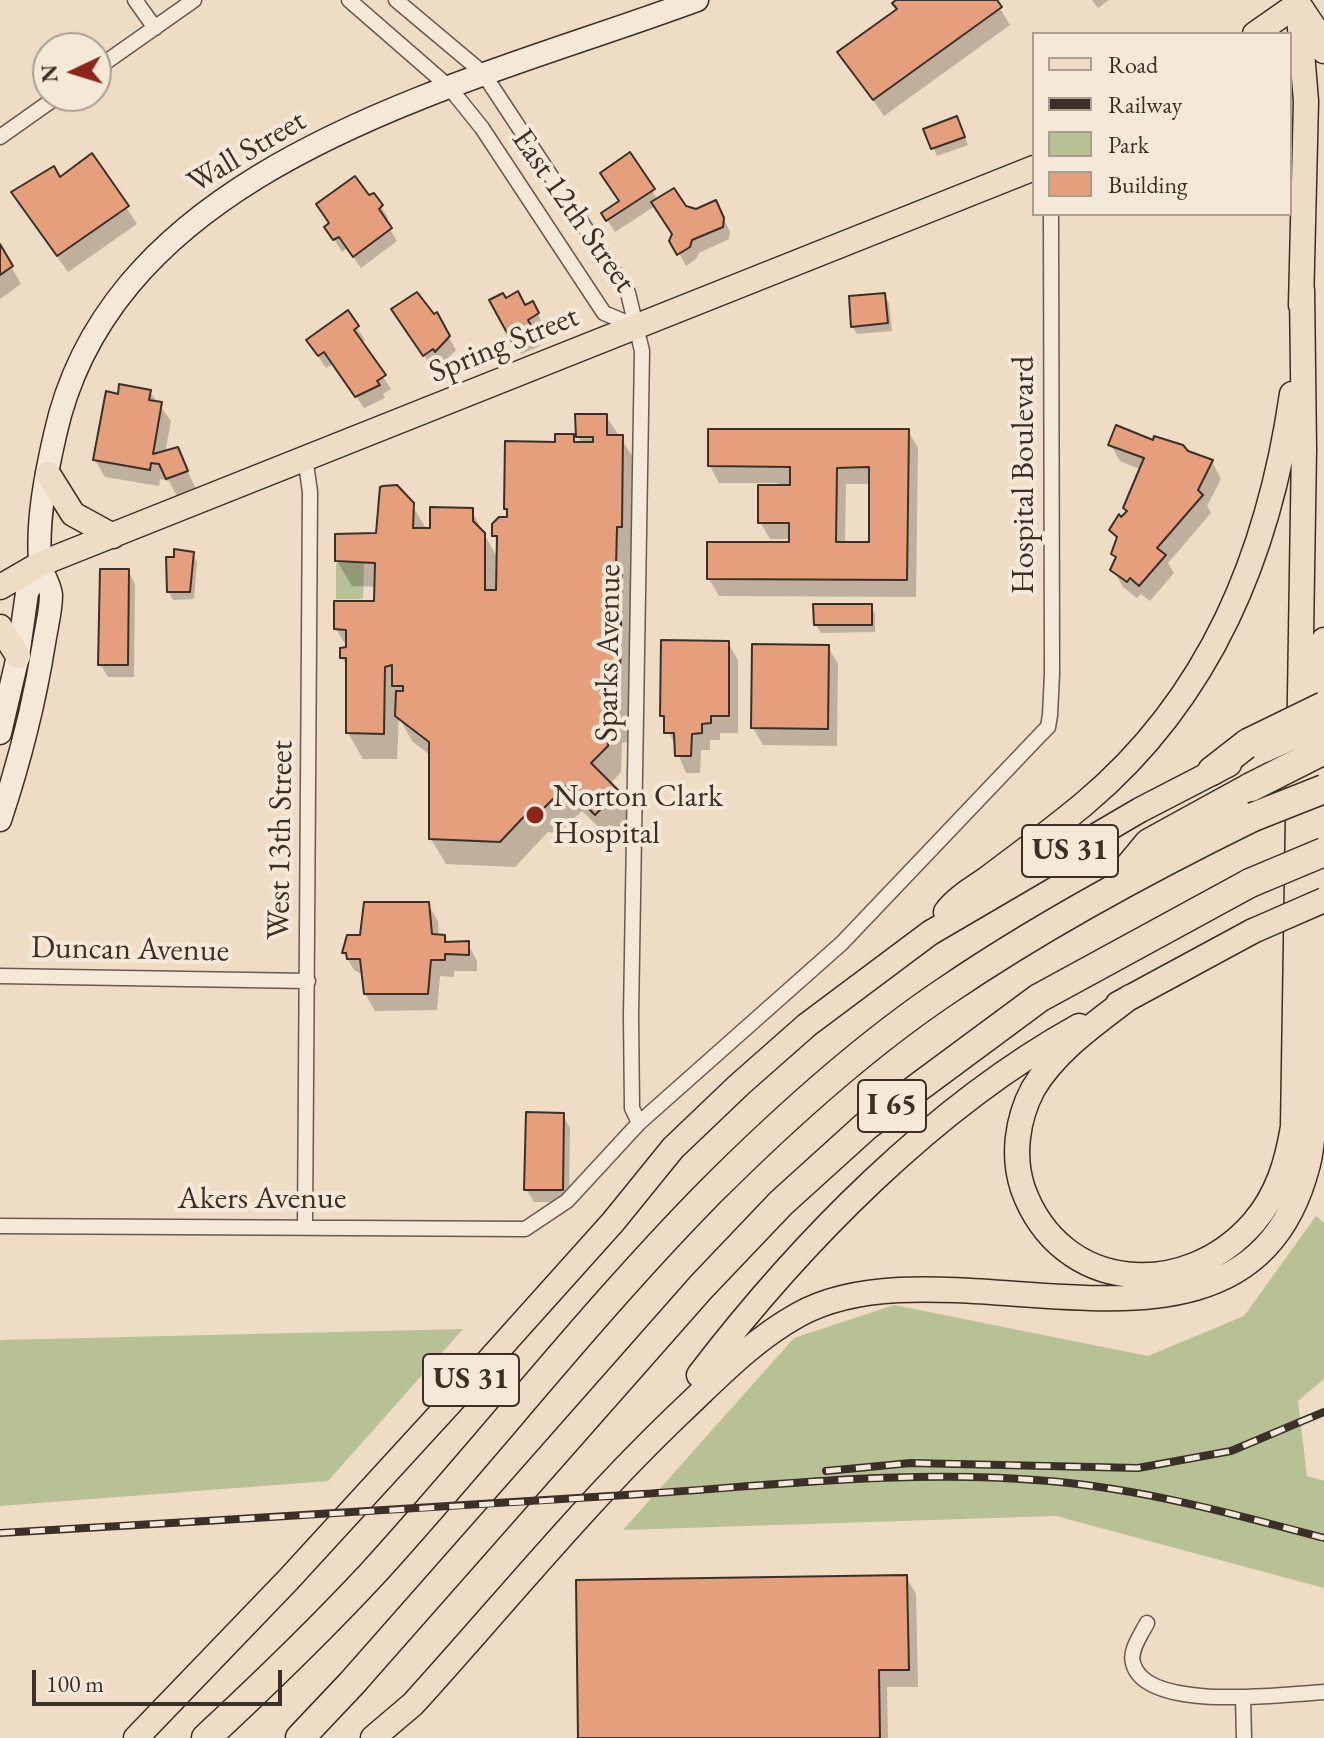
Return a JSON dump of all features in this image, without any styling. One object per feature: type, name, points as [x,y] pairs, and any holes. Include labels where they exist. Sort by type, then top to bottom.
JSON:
[{"type":"highway","points":[[1212,771],[1324,706]]},
{"type":"highway","points":[[1112,888],[1149,843],[1324,750]]},
{"type":"highway","name":"I 65","points":[[206,1738],[316,1633],[365,1581],[645,1261],[711,1191],[833,1079],[944,992],[1112,888],[1253,817],[1324,789]]},
{"type":"highway","name":"I 65","points":[[300,1738],[362,1672],[701,1287],[781,1203],[866,1126],[1039,998],[1250,883],[1324,852]]},
{"type":"main road","points":[[1258,32],[1299,1]]},
{"type":"main road","points":[[1299,1],[1321,38],[1324,51]]},
{"type":"main road","points":[[1130,997],[1091,1028],[1038,1081],[1019,1127],[1018,1167],[1038,1221],[1069,1253],[1108,1272],[1158,1276],[1208,1259],[1254,1222],[1278,1185],[1288,1157],[1293,1127],[1306,101],[1299,1]]},
{"type":"main road","name":"Spring Street","points":[[0,587],[40,564],[1032,169]]},
{"type":"main road","points":[[930,933],[950,906],[1118,774],[1178,703],[1231,616],[1269,515],[1286,436],[1302,290]]},
{"type":"main road","points":[[48,474],[63,503],[73,514],[113,536]]},
{"type":"main road","points":[[0,627],[18,656]]},
{"type":"main road","points":[[373,1738],[413,1704],[647,1444],[733,1361],[772,1330],[837,1296],[930,1287],[1085,1300],[1158,1296],[1190,1290],[1217,1278],[1262,1249],[1283,1223],[1309,1163],[1315,1104],[1324,640]]},
{"type":"main road","points":[[1250,749],[1324,723]]},
{"type":"main road","name":"US 31","points":[[136,1738],[288,1580],[474,1377],[613,1222],[673,1148],[807,1025],[930,933],[1212,771]]},
{"type":"main road","points":[[647,1444],[705,1368],[794,1263],[920,1139],[1039,1048],[1253,931],[1324,900]]},
{"type":"main road","points":[[392,1738],[413,1704]]},
{"type":"street","points":[[135,0],[155,28]]},
{"type":"street","points":[[112,58],[194,0]]},
{"type":"street","name":"East 12th Street","points":[[349,0],[449,87],[482,128],[604,313],[635,326]]},
{"type":"street","name":"East 12th Street","points":[[396,0],[483,73],[628,293],[635,326]]},
{"type":"street","name":"Wall Street","points":[[40,564],[48,474],[62,408],[96,332],[122,295],[174,238],[235,189],[281,163],[483,73],[697,0]]},
{"type":"street","points":[[0,137],[35,112]]},
{"type":"street","name":"Hospital Boulevard","points":[[639,1123],[842,943],[1048,727],[1052,674],[1051,216]]},
{"type":"street","name":"Sparks Avenue","points":[[635,326],[642,351],[630,1086],[632,1108],[639,1123]]},
{"type":"street","name":"West 13th Street","points":[[305,457],[310,492],[305,1225]]},
{"type":"street","points":[[0,733],[18,656],[27,593],[40,564]]},
{"type":"street","points":[[0,820],[27,738],[35,698],[51,595],[40,564]]},
{"type":"street","name":"Duncan Avenue","points":[[0,976],[308,981]]},
{"type":"street","name":"Akers Avenue","points":[[0,1226],[305,1225],[525,1229],[567,1201],[639,1123]]},
{"type":"street","points":[[1147,1623],[1132,1654],[1138,1674],[1163,1690],[1197,1696],[1243,1697],[1324,1692]]},
{"type":"street","points":[[1243,1697],[1244,1738]]},
{"type":"green space","points":[[336,563],[364,563],[363,599],[336,599]]},
{"type":"green space","points":[[1316,1216],[1324,1223],[1324,1379],[1298,1401],[1307,1476],[1324,1481],[1324,1588],[1056,1516],[623,1530],[794,1338],[894,1305],[1148,1356],[1244,1316]]},
{"type":"green space","points":[[463,1329],[328,1481],[0,1506],[0,1340]]},
{"type":"building","points":[[896,0],[997,0],[1002,7],[873,100],[837,52],[897,9],[892,3]]},
{"type":"building","points":[[957,116],[965,137],[931,149],[923,129]]},
{"type":"building","points":[[630,152],[655,189],[606,221],[601,213],[619,201],[600,173]]},
{"type":"building","points":[[92,153],[129,206],[57,256],[11,192],[54,166],[60,177]]},
{"type":"building","points":[[355,176],[369,195],[374,193],[383,205],[379,209],[392,228],[353,257],[339,237],[333,240],[324,227],[329,223],[316,204]]},
{"type":"building","points":[[674,188],[686,206],[696,209],[716,200],[724,218],[723,227],[692,240],[690,247],[677,255],[669,241],[672,234],[651,202]]},
{"type":"building","points":[[0,244],[13,266],[0,275]]},
{"type":"building","points":[[518,291],[525,305],[533,301],[539,313],[528,320],[535,333],[512,342],[489,300],[503,293],[506,298]]},
{"type":"building","points":[[417,292],[434,314],[437,312],[450,336],[435,352],[433,349],[423,356],[391,309]]},
{"type":"building","points":[[885,293],[888,323],[851,327],[849,296]]},
{"type":"building","points":[[348,310],[359,326],[354,330],[386,375],[377,381],[380,385],[355,397],[324,352],[318,356],[306,340]]},
{"type":"building","points":[[119,384],[151,390],[149,400],[162,402],[153,454],[178,447],[188,471],[166,479],[159,464],[151,463],[150,470],[93,460],[106,391],[118,394]]},
{"type":"building","name":"Norton Clark Hospital","points":[[575,414],[607,414],[607,435],[623,435],[622,527],[617,527],[616,568],[622,568],[620,677],[616,677],[615,717],[609,717],[608,746],[591,763],[619,791],[595,815],[566,786],[544,808],[533,807],[500,842],[429,839],[429,742],[395,716],[396,691],[403,691],[403,686],[392,686],[392,665],[385,667],[384,734],[346,733],[346,658],[340,658],[340,648],[346,647],[346,630],[334,629],[334,601],[374,601],[375,563],[335,561],[335,534],[376,533],[380,487],[383,486],[397,485],[414,503],[413,528],[430,528],[430,507],[473,508],[473,521],[485,533],[485,590],[496,590],[497,536],[492,536],[492,524],[499,517],[507,517],[507,509],[504,509],[505,441],[555,442],[555,434],[574,434],[574,442],[593,442],[593,437],[576,437]]},
{"type":"building","points":[[1116,425],[1153,440],[1154,436],[1183,445],[1188,451],[1213,460],[1198,490],[1203,495],[1157,548],[1166,555],[1139,586],[1130,578],[1127,582],[1110,570],[1116,557],[1111,554],[1117,537],[1109,530],[1119,514],[1121,517],[1127,511],[1123,508],[1144,458],[1108,445]]},
{"type":"building","points":[[708,429],[909,429],[907,580],[707,579],[707,542],[789,542],[789,523],[758,523],[758,485],[790,485],[790,467],[708,466]],"holes":[[[869,467],[869,542],[836,542],[837,468]]]},
{"type":"building","points":[[174,549],[194,552],[190,592],[167,592],[166,557],[174,557]]},
{"type":"building","points":[[100,569],[129,569],[128,665],[98,665]]},
{"type":"building","points":[[813,604],[872,604],[872,625],[814,625]]},
{"type":"building","points":[[661,640],[729,641],[729,716],[711,716],[711,723],[702,724],[702,733],[692,734],[691,756],[675,756],[674,733],[664,733],[664,716],[660,716]]},
{"type":"building","points":[[752,644],[829,645],[828,729],[751,728]]},
{"type":"building","points":[[364,902],[429,902],[432,934],[445,935],[445,942],[469,941],[469,955],[445,954],[445,960],[431,960],[428,994],[364,994],[360,959],[347,959],[346,953],[342,953],[347,935],[360,935]]},
{"type":"building","points":[[526,1112],[564,1113],[563,1190],[524,1190]]},
{"type":"building","points":[[907,1575],[909,1670],[879,1670],[880,1738],[578,1738],[576,1580]]},
{"type":"railway","points":[[826,1471],[911,1463],[1138,1468],[1231,1451],[1324,1412]]},
{"type":"railway","points":[[0,1533],[896,1477],[947,1477],[1049,1481],[1119,1490],[1324,1538]]},
{"type":"place","name":"Norton Clark Hospital","points":[[535,815]]}]
